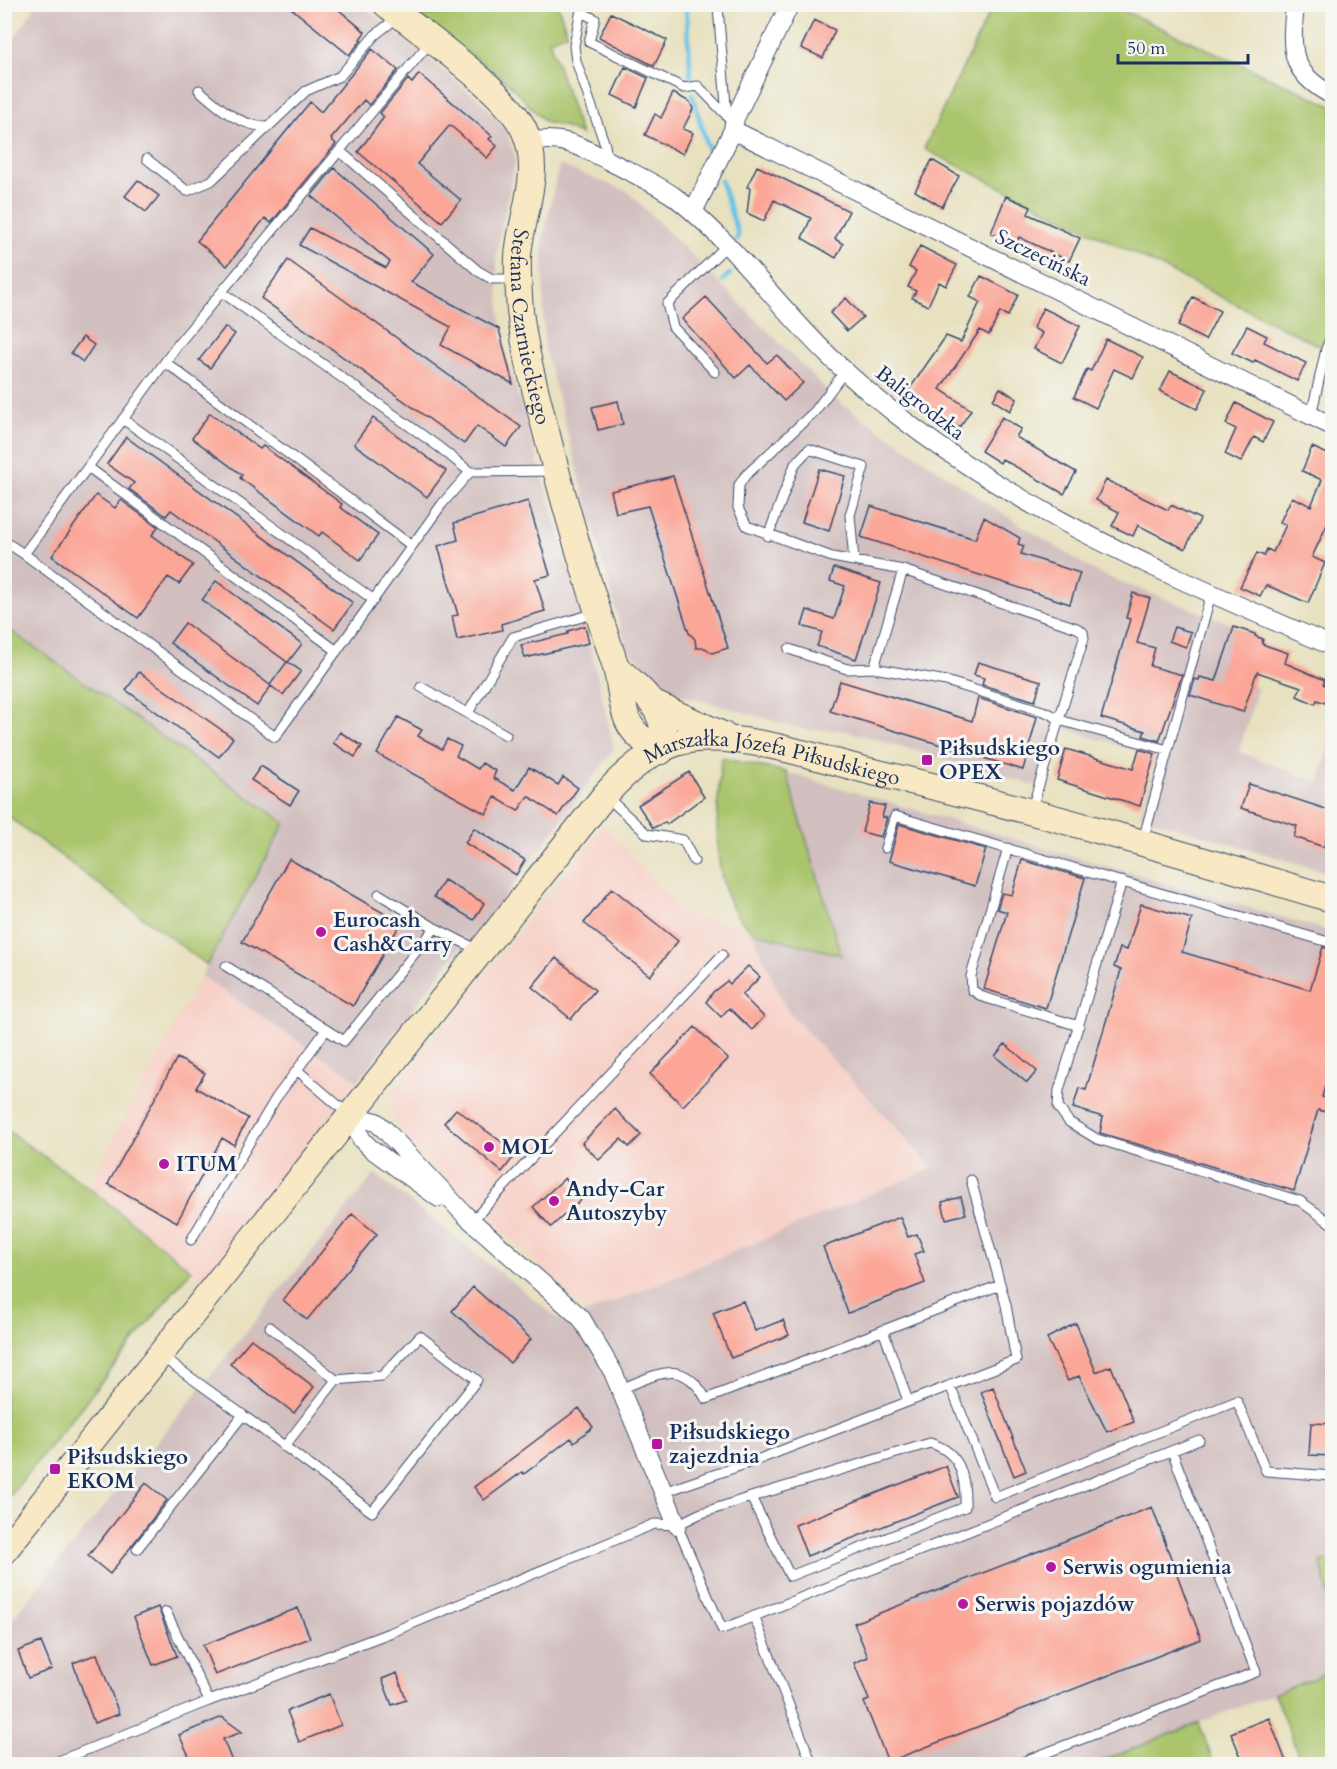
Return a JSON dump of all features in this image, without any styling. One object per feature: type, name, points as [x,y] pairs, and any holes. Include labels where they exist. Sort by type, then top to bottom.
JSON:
[{"type":"main road","name":"Stefana Czarnieckiego","points":[[393,10],[510,107],[529,142],[533,170],[518,255],[526,348],[556,471],[596,613],[616,667],[619,694],[629,722],[647,744],[661,751],[666,735],[662,719],[652,703],[616,667]]},
{"type":"main road","name":"Stefana Czarnieckiego","points":[[652,703],[735,740]]},
{"type":"main road","name":"Stefana Czarnieckiego","points":[[624,775],[629,722]]},
{"type":"main road","name":"Marszałka Józefa Piłsudskiego","points":[[4,1551],[605,795],[635,765],[661,751],[694,739],[735,740],[1031,811],[1332,899]]},
{"type":"street","points":[[693,212],[729,122],[735,118],[790,4]]},
{"type":"street","points":[[1295,4],[1292,45],[1298,68],[1316,86],[1332,95]]},
{"type":"street","name":"Szczecińska","points":[[729,122],[1332,426]]},
{"type":"street","name":"Baligrodzka","points":[[529,142],[558,139],[575,144],[672,195],[693,212],[845,371],[911,428],[989,481],[1072,528],[1211,594],[1332,645]]},
{"type":"street","points":[[355,1109],[362,1140],[370,1148],[468,1218],[581,1318],[621,1389],[677,1525]]},
{"type":"lane","points":[[722,4],[718,8],[729,122]]},
{"type":"lane","points":[[608,160],[576,61],[574,46],[581,8],[596,19],[589,42],[684,88],[698,86],[729,122]]},
{"type":"lane","points":[[147,159],[187,191],[211,181],[306,91],[340,76],[393,10]]},
{"type":"lane","points":[[24,554],[165,362],[431,41]]},
{"type":"lane","points":[[199,90],[233,118],[251,127],[269,127]]},
{"type":"lane","points":[[341,152],[478,271],[492,279],[519,279]]},
{"type":"lane","points":[[715,372],[674,327],[667,304],[726,246]]},
{"type":"lane","points":[[223,293],[430,440],[470,472],[556,471]]},
{"type":"lane","points":[[1311,416],[1326,349],[1332,334]]},
{"type":"lane","points":[[165,362],[412,546]]},
{"type":"lane","points":[[845,371],[815,411],[739,485],[738,508],[741,517],[747,526],[768,536],[832,557],[903,570],[1077,628],[1083,632],[1084,638],[1031,811]]},
{"type":"lane","points":[[123,419],[374,600]]},
{"type":"lane","points":[[768,536],[795,464],[809,449],[864,467],[850,515],[854,561]]},
{"type":"lane","points":[[88,467],[337,651]]},
{"type":"lane","points":[[4,541],[275,738],[442,504],[470,472]]},
{"type":"lane","points":[[873,668],[903,570]]},
{"type":"lane","points":[[1142,844],[1211,594]]},
{"type":"lane","points":[[468,713],[513,637],[596,613]]},
{"type":"lane","points":[[789,649],[847,669],[873,668],[946,681],[1046,712],[1058,718],[1168,750]]},
{"type":"lane","points":[[421,687],[506,735]]},
{"type":"lane","points":[[605,795],[647,834],[682,840],[694,861]]},
{"type":"lane","points":[[885,848],[895,816],[1332,944]]},
{"type":"lane","points":[[1008,848],[971,976],[972,990],[983,997],[1078,1026]]},
{"type":"lane","points":[[1122,881],[1078,1026],[1058,1099],[1058,1107],[1069,1122],[1096,1139],[1300,1201],[1332,1224]]},
{"type":"lane","points":[[379,894],[435,928],[480,951]]},
{"type":"lane","points":[[226,966],[344,1041],[435,928]]},
{"type":"lane","points":[[468,1218],[722,955]]},
{"type":"lane","points":[[191,1240],[276,1098],[326,1030]]},
{"type":"lane","points":[[297,1070],[355,1109]]},
{"type":"lane","points":[[664,1492],[757,1460],[1016,1360],[1000,1285],[971,1180]]},
{"type":"lane","points":[[621,1389],[667,1371],[681,1373],[697,1382],[706,1399],[1000,1285]]},
{"type":"lane","points":[[160,1355],[243,1414],[372,1512],[477,1380],[420,1336],[382,1376],[336,1380],[270,1327]]},
{"type":"lane","points":[[883,1330],[908,1401]]},
{"type":"lane","points":[[284,1447],[336,1380]]},
{"type":"lane","points":[[950,1384],[995,1497],[1237,1401],[1266,1471],[1332,1476]]},
{"type":"lane","points":[[137,1549],[243,1414]]},
{"type":"lane","points":[[677,1525],[722,1629],[1199,1440]]},
{"type":"lane","points":[[51,1764],[392,1632],[654,1524],[677,1525],[699,1514],[751,1497],[930,1443],[943,1446],[954,1456],[961,1470],[965,1489],[965,1507],[790,1576],[751,1497]]},
{"type":"lane","points":[[1017,1764],[1256,1672],[1172,1451]]},
{"type":"lane","points":[[166,1612],[209,1701]]},
{"type":"lane","points":[[754,1616],[812,1764]]},
{"type":"shaded area","points":[[36,5],[362,5],[483,103],[506,130],[516,159],[496,256],[502,339],[585,623],[614,749],[483,926],[449,962],[358,1081],[201,976],[285,823],[5,626],[5,53]]},
{"type":"shaded area","points":[[559,165],[627,191],[839,402],[994,508],[1098,573],[1257,634],[1241,681],[1258,687],[1239,752],[1319,782],[1330,747],[1332,747],[1332,874],[1140,816],[1158,757],[1062,728],[1044,788],[844,730],[806,730],[671,692],[626,647],[544,346],[543,238]]},
{"type":"shaded area","points":[[786,772],[1332,932],[1332,1561],[1321,1561],[1332,1618],[1332,1671],[1094,1764],[5,1764],[5,1628],[375,1174],[564,1323],[933,1168],[786,1009],[752,931],[840,954]]},
{"type":"shaded area","points":[[604,824],[681,912],[752,931],[786,1009],[934,1168],[588,1313],[413,1147],[393,1119],[391,1093]]},
{"type":"shaded area","points":[[201,976],[358,1081],[203,1280],[88,1187]]},
{"type":"green space","points":[[463,5],[558,5],[567,33],[549,40],[581,135],[563,126],[545,122],[509,84],[417,15],[447,14]]},
{"type":"green space","points":[[993,5],[1111,5],[1332,106],[1332,352],[924,149]]},
{"type":"green space","points":[[4,626],[285,823],[207,965],[5,814]]},
{"type":"green space","points":[[721,758],[786,772],[841,955],[757,933],[737,915],[727,896],[718,850]]},
{"type":"green space","points":[[5,1129],[88,1187],[191,1270],[5,1502]]},
{"type":"green space","points":[[1321,1561],[1332,1561],[1332,1618]]},
{"type":"green space","points":[[1332,1671],[1332,1764],[1302,1764],[1274,1694]]},
{"type":"green space","points":[[1199,1723],[1214,1764],[1094,1764]]},
{"type":"building","points":[[286,4],[332,4],[365,32],[360,39],[362,40],[349,55]]},
{"type":"building","points":[[611,13],[667,40],[654,66],[599,37]]},
{"type":"building","points":[[814,20],[835,30],[823,58],[801,48]]},
{"type":"building","points":[[372,49],[398,70],[369,105],[364,100],[331,139],[336,144],[271,223],[265,218],[227,266],[197,241],[310,102],[321,112]]},
{"type":"building","points":[[625,67],[648,78],[636,107],[612,95]]},
{"type":"building","points":[[419,74],[492,136],[489,139],[497,146],[487,158],[450,125],[417,164],[461,200],[442,222],[358,152],[384,117],[380,113],[408,79],[412,83]]},
{"type":"building","points":[[673,93],[690,102],[693,109],[683,129],[693,133],[683,154],[645,135],[655,114],[661,118]]},
{"type":"building","points":[[932,160],[959,176],[942,207],[915,191]]},
{"type":"building","points":[[757,166],[849,211],[835,239],[843,244],[836,258],[802,238],[811,218],[774,200],[764,221],[747,213],[750,188],[747,187]]},
{"type":"building","points":[[334,168],[434,254],[411,282],[499,329],[513,384],[441,345],[451,327],[299,245],[310,228],[386,268],[390,262],[311,196]]},
{"type":"building","points":[[138,180],[159,196],[146,212],[125,196]]},
{"type":"building","points":[[1006,196],[1031,207],[1028,214],[1080,238],[1069,261],[1019,237],[1016,244],[991,233]]},
{"type":"building","points":[[920,246],[957,265],[946,286],[939,282],[928,306],[912,298],[916,291],[908,287],[916,271],[909,267]]},
{"type":"building","points":[[288,260],[521,427],[506,447],[477,426],[464,444],[261,298]]},
{"type":"building","points":[[981,276],[1018,295],[1008,316],[1000,312],[989,335],[980,330],[940,389],[971,410],[959,428],[926,407],[923,411],[904,397],[946,336],[961,342],[980,302],[970,297]]},
{"type":"building","points":[[706,297],[767,363],[777,355],[803,383],[784,401],[750,365],[736,378],[682,319]]},
{"type":"building","points":[[1193,297],[1220,311],[1205,340],[1178,326]]},
{"type":"building","points":[[846,298],[863,317],[847,331],[830,313]]},
{"type":"building","points":[[1043,308],[1080,326],[1062,363],[1034,349],[1042,333],[1033,328]]},
{"type":"building","points":[[1247,326],[1267,336],[1264,342],[1306,363],[1297,381],[1255,360],[1253,363],[1232,353]]},
{"type":"building","points":[[225,327],[235,334],[210,368],[199,360]]},
{"type":"building","points":[[83,337],[94,345],[83,362],[71,353]]},
{"type":"building","points":[[1106,339],[1143,357],[1133,378],[1114,369],[1096,408],[1074,397],[1087,369],[1091,371]]},
{"type":"building","points":[[1170,371],[1207,389],[1197,409],[1160,391]]},
{"type":"building","points":[[1000,388],[1017,399],[1010,411],[993,400]]},
{"type":"building","points":[[618,401],[623,424],[598,430],[592,407]]},
{"type":"building","points":[[1236,403],[1273,422],[1263,442],[1254,437],[1241,462],[1225,454],[1236,429],[1226,424]]},
{"type":"building","points":[[210,413],[260,449],[263,446],[342,504],[340,507],[378,535],[360,560],[322,532],[319,536],[240,478],[242,475],[192,438]]},
{"type":"building","points":[[1002,417],[1021,429],[1016,437],[1076,472],[1064,494],[1002,459],[1000,463],[981,451]]},
{"type":"building","points":[[373,418],[446,471],[427,497],[354,444]]},
{"type":"building","points":[[126,437],[353,603],[334,629],[171,510],[166,516],[129,489],[134,483],[107,464]]},
{"type":"building","points":[[1312,447],[1332,456],[1332,514],[1312,557],[1325,563],[1308,603],[1266,585],[1260,596],[1240,587],[1257,553],[1264,556],[1267,549],[1273,552],[1286,525],[1280,522],[1292,497],[1311,506],[1322,480],[1302,471]]},
{"type":"building","points":[[819,469],[845,476],[829,531],[802,522]]},
{"type":"building","points":[[673,476],[728,648],[712,653],[705,648],[696,648],[695,639],[689,633],[648,506],[616,513],[611,491]]},
{"type":"building","points":[[1106,480],[1168,510],[1171,505],[1200,519],[1185,549],[1138,525],[1133,536],[1112,526],[1119,512],[1096,500]]},
{"type":"building","points":[[96,495],[115,508],[121,500],[158,527],[152,535],[193,565],[179,584],[168,577],[138,618],[52,556]]},
{"type":"building","points":[[528,501],[550,575],[535,579],[545,611],[501,624],[502,630],[457,640],[452,616],[458,615],[438,546],[458,540],[454,523]]},
{"type":"building","points":[[871,506],[975,539],[984,517],[1020,538],[1018,544],[1024,546],[1021,554],[1080,573],[1070,604],[861,537]]},
{"type":"building","points":[[834,568],[881,583],[856,659],[817,646],[822,632],[802,626],[807,610],[834,619],[845,586],[830,581]]},
{"type":"building","points":[[216,581],[302,644],[288,662],[301,671],[283,695],[271,686],[257,706],[170,643],[185,623],[270,685],[287,662],[202,600]]},
{"type":"building","points":[[1133,593],[1150,598],[1137,643],[1155,648],[1150,666],[1182,675],[1159,741],[1143,736],[1145,731],[1101,718],[1130,619],[1126,618]]},
{"type":"building","points":[[585,626],[589,643],[525,658],[521,645],[568,634],[568,631]]},
{"type":"building","points":[[1174,627],[1191,632],[1186,647],[1169,641]]},
{"type":"building","points":[[1234,627],[1255,634],[1263,639],[1262,644],[1288,653],[1285,663],[1325,680],[1323,684],[1331,688],[1325,703],[1317,700],[1315,704],[1297,696],[1301,687],[1257,672],[1243,712],[1190,695],[1195,679],[1199,680],[1200,677],[1216,681]]},
{"type":"building","points":[[978,662],[1041,681],[1035,701],[982,685],[984,678],[974,675]]},
{"type":"building","points":[[139,672],[233,738],[219,757],[126,690]]},
{"type":"building","points":[[840,681],[972,721],[978,698],[1037,717],[1023,770],[830,711]]},
{"type":"building","points":[[398,717],[422,730],[418,736],[442,749],[447,739],[461,746],[456,756],[478,769],[482,763],[496,771],[493,778],[515,790],[529,767],[558,785],[563,777],[578,788],[558,816],[528,796],[518,811],[495,797],[486,814],[377,754]]},
{"type":"building","points":[[340,732],[362,746],[355,757],[333,743]]},
{"type":"building","points":[[1066,749],[1133,769],[1139,749],[1155,754],[1140,806],[1057,780]]},
{"type":"building","points":[[261,766],[299,791],[290,805],[251,780]]},
{"type":"building","points":[[689,772],[704,797],[667,824],[665,822],[653,828],[638,805]]},
{"type":"building","points":[[1249,784],[1332,811],[1332,820],[1324,847],[1294,837],[1297,826],[1241,808]]},
{"type":"building","points":[[870,803],[885,806],[882,817],[887,818],[881,837],[862,832]]},
{"type":"building","points":[[899,824],[986,849],[975,886],[889,861]]},
{"type":"building","points":[[474,828],[525,860],[516,875],[465,843]]},
{"type":"building","name":"Eurocash Cash&Carry","points":[[289,859],[401,923],[353,1006],[242,942]]},
{"type":"building","points":[[1022,860],[1085,878],[1046,1008],[984,989],[1007,912],[997,909],[1002,893],[1012,895]]},
{"type":"building","points":[[444,880],[484,903],[474,920],[434,897]]},
{"type":"building","points":[[612,888],[678,941],[650,976],[584,923]]},
{"type":"building","points":[[1141,904],[1192,919],[1182,952],[1310,990],[1323,947],[1332,950],[1332,1061],[1322,1097],[1330,1099],[1326,1112],[1318,1110],[1294,1191],[1100,1133],[1103,1117],[1073,1108],[1079,1088],[1086,1090],[1121,970],[1114,967],[1120,948],[1127,950]]},
{"type":"building","points":[[556,958],[595,990],[571,1019],[532,987]]},
{"type":"building","points":[[748,966],[760,977],[742,995],[764,1017],[752,1030],[729,1008],[721,1017],[706,1002],[713,992],[727,981],[730,984]]},
{"type":"building","points":[[695,1027],[728,1059],[683,1106],[650,1074]]},
{"type":"building","points":[[1005,1044],[1037,1071],[1027,1083],[995,1056]]},
{"type":"building","name":"ITUM","points":[[177,1058],[205,1073],[196,1088],[248,1118],[234,1145],[222,1138],[177,1222],[108,1184]]},
{"type":"building","points":[[456,1109],[517,1153],[502,1172],[444,1123]]},
{"type":"building","points":[[615,1109],[641,1135],[629,1147],[621,1139],[599,1160],[582,1143]]},
{"type":"building","points":[[565,1178],[583,1198],[551,1227],[533,1207]]},
{"type":"building","points":[[961,1197],[966,1214],[946,1219],[942,1202]]},
{"type":"building","points":[[352,1214],[377,1234],[307,1320],[283,1300]]},
{"type":"building","points":[[900,1217],[908,1237],[917,1234],[924,1251],[914,1254],[925,1283],[848,1313],[823,1247]]},
{"type":"building","points":[[473,1287],[531,1339],[510,1363],[452,1311]]},
{"type":"building","points":[[743,1301],[755,1331],[783,1320],[789,1335],[731,1358],[713,1313]]},
{"type":"building","points":[[1076,1323],[1096,1372],[1111,1366],[1134,1422],[1107,1432],[1079,1376],[1068,1381],[1047,1338]]},
{"type":"building","points":[[251,1339],[314,1387],[294,1413],[230,1364]]},
{"type":"building","points":[[993,1387],[1026,1471],[1014,1476],[981,1392]]},
{"type":"building","points":[[579,1408],[593,1427],[574,1442],[571,1438],[524,1474],[522,1472],[484,1500],[474,1487]]},
{"type":"building","points":[[1311,1423],[1332,1424],[1332,1456],[1309,1455]]},
{"type":"building","points":[[946,1466],[958,1497],[807,1556],[795,1525]]},
{"type":"building","points":[[146,1483],[167,1500],[110,1574],[88,1556]]},
{"type":"building","points":[[1152,1507],[1201,1639],[888,1762],[864,1702],[869,1700],[854,1663],[868,1657],[854,1623]]},
{"type":"building","points":[[158,1607],[177,1656],[153,1665],[134,1617]]},
{"type":"building","points":[[298,1608],[310,1638],[215,1675],[203,1645]]},
{"type":"building","points":[[41,1642],[52,1669],[28,1678],[18,1651]]},
{"type":"building","points":[[97,1654],[119,1714],[94,1723],[73,1663]]},
{"type":"building","points":[[397,1673],[406,1700],[392,1705],[382,1679]]},
{"type":"building","points":[[329,1694],[341,1725],[299,1742],[287,1711]]},
{"type":"building","points":[[222,1717],[242,1732],[223,1739],[233,1764],[193,1764],[179,1735]]},
{"type":"building","points":[[1269,1718],[1287,1764],[1244,1764],[1231,1733]]},
{"type":"waterway","points":[[686,4],[691,80]]},
{"type":"waterway","points":[[692,94],[710,156]]},
{"type":"waterway","points":[[721,181],[738,234],[737,239]]},
{"type":"waterway","points":[[723,280],[730,274]]},
{"type":"place","name":"Piłsudskiego OPEX","points":[[927,760]]},
{"type":"place","name":"Eurocash Cash&Carry","points":[[321,932]]},
{"type":"place","name":"MOL","points":[[489,1147]]},
{"type":"place","name":"ITUM","points":[[164,1164]]},
{"type":"place","name":"Andy-Car Autoszyby","points":[[554,1201]]},
{"type":"place","name":"Piłsudskiego zajezdnia","points":[[657,1444]]},
{"type":"place","name":"Piłsudskiego EKOM","points":[[55,1469]]},
{"type":"place","name":"Serwis ogumienia","points":[[1051,1567]]},
{"type":"place","name":"Serwis pojazdów","points":[[963,1604]]}]
